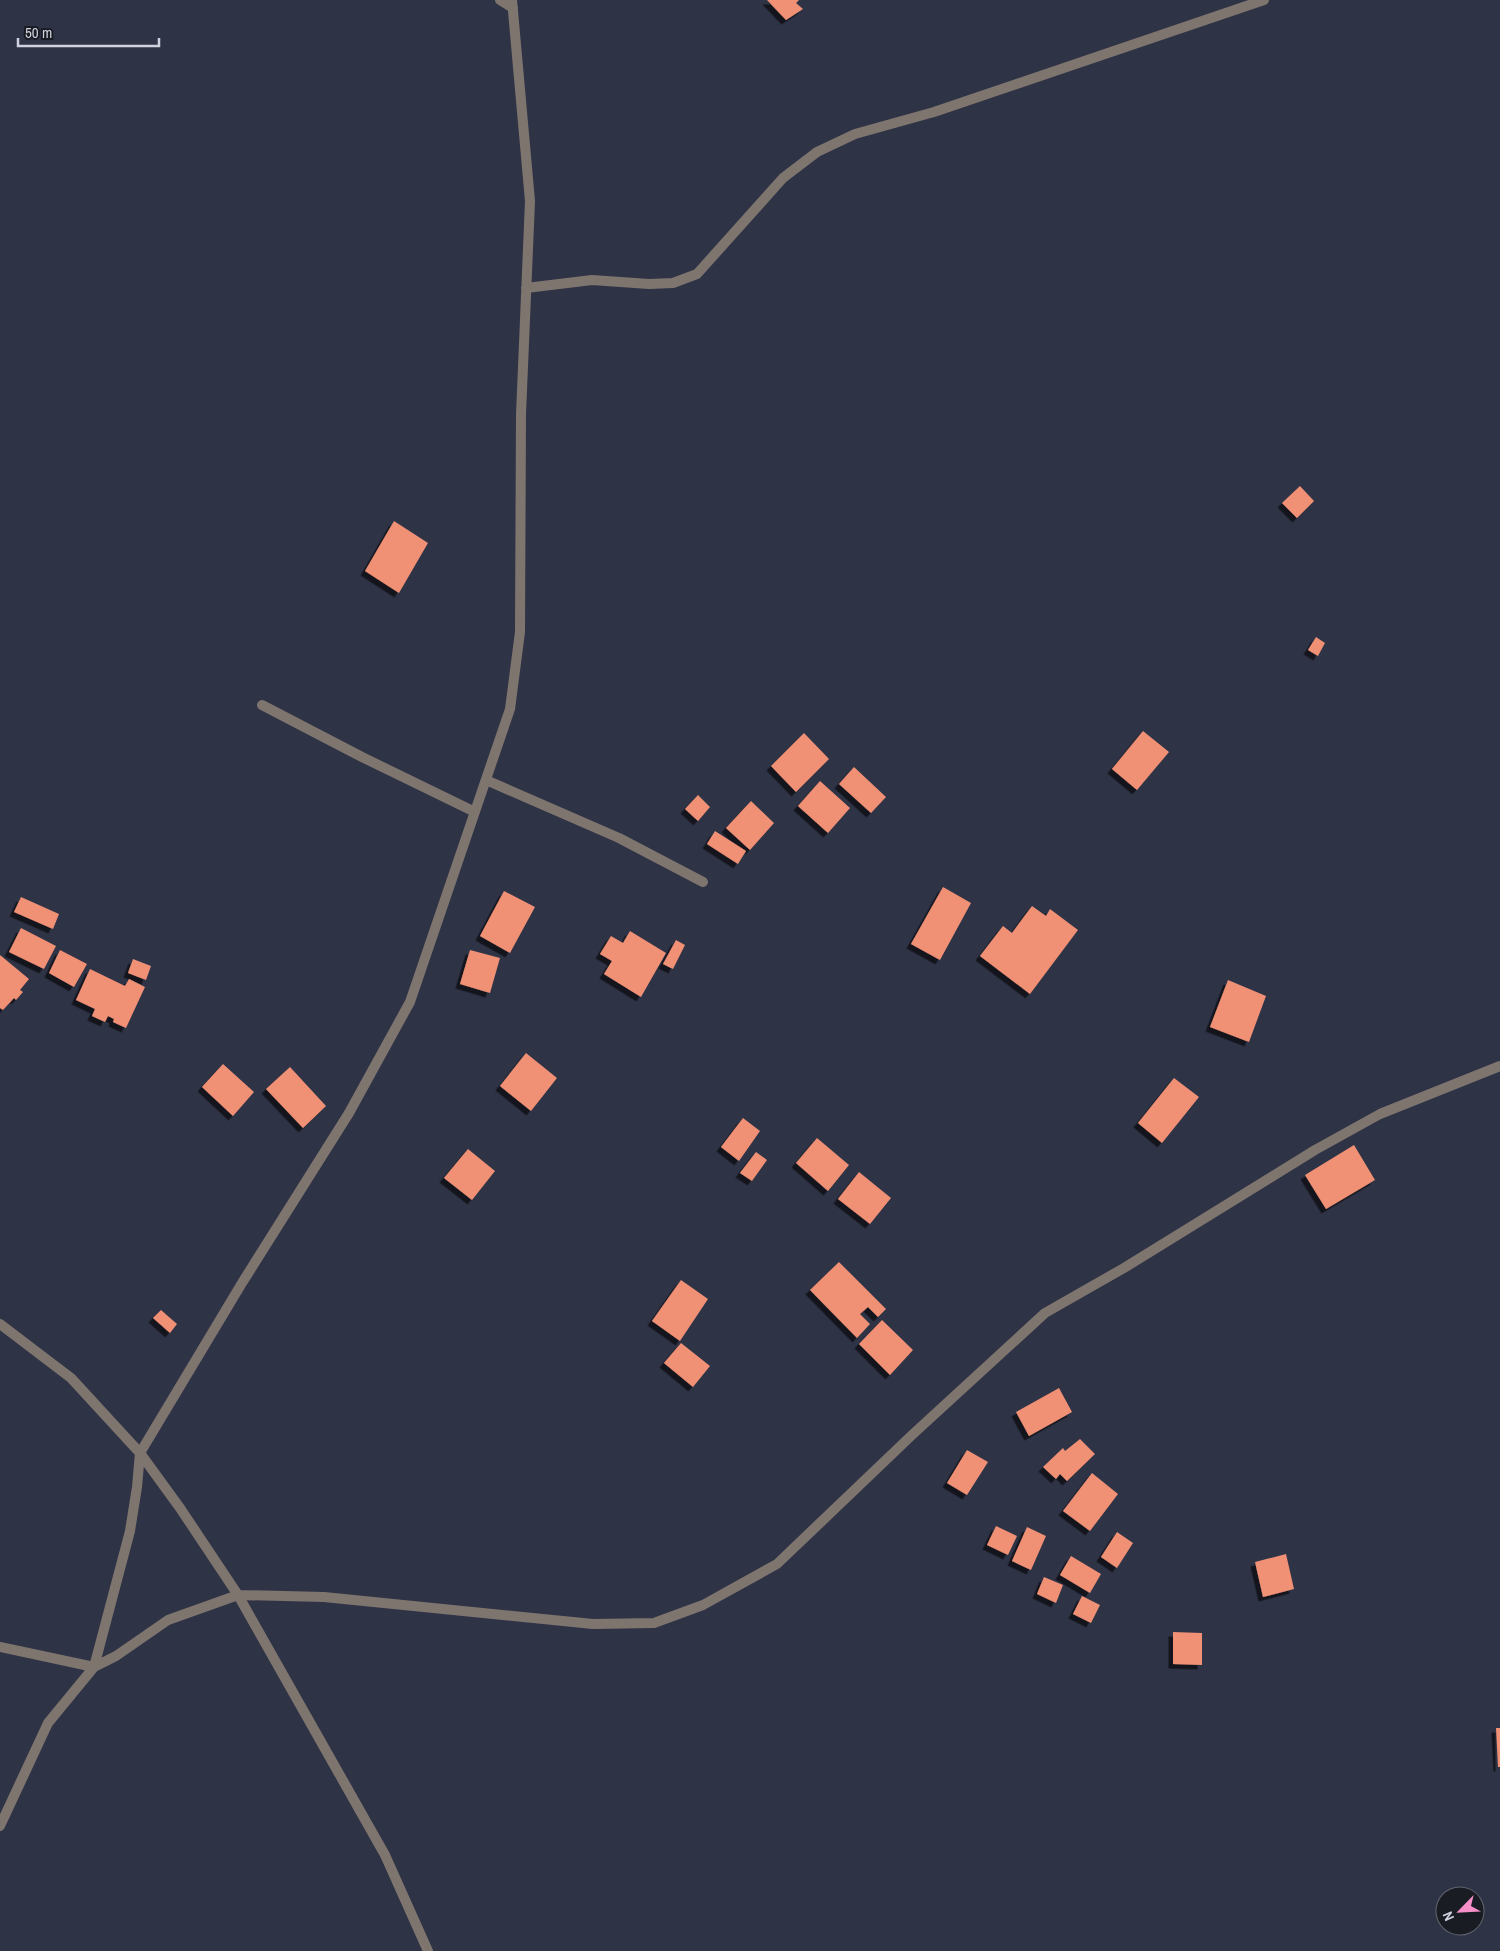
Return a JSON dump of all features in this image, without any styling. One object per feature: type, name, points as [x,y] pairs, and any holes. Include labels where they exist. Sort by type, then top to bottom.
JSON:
[{"type":"street","points":[[94,1667],[130,1531],[140,1453],[237,1292],[350,1113],[410,1002],[510,708],[520,632],[521,414],[530,201],[512,4],[500,0]]},
{"type":"street","points":[[526,288],[592,280],[649,284],[673,283],[697,274],[783,178],[817,152],[855,134],[934,112],[1264,0]]},
{"type":"street","points":[[262,705],[362,758],[475,812]]},
{"type":"street","points":[[486,780],[619,838],[703,882]]},
{"type":"street","points":[[0,1826],[48,1722],[94,1667],[116,1656],[168,1620],[238,1595],[324,1597],[593,1624],[654,1623],[703,1605],[777,1564],[912,1435],[1045,1314],[1124,1268],[1315,1150],[1380,1114],[1500,1066]]},
{"type":"street","points":[[0,1324],[70,1378],[140,1453],[180,1508],[238,1595],[385,1855],[428,1951]]},
{"type":"street","points":[[0,1647],[94,1667]]},
{"type":"building","points":[[767,0],[799,0],[796,3],[803,9],[786,20]]},
{"type":"building","points":[[1300,486],[1314,501],[1297,518],[1282,503]]},
{"type":"building","points":[[394,521],[428,543],[399,593],[365,571]]},
{"type":"building","points":[[1316,637],[1325,643],[1318,656],[1308,650]]},
{"type":"building","points":[[1143,731],[1169,752],[1137,790],[1112,769]]},
{"type":"building","points":[[804,733],[829,759],[796,792],[771,766]]},
{"type":"building","points":[[854,767],[886,797],[871,813],[839,784]]},
{"type":"building","points":[[820,781],[850,808],[828,833],[798,806]]},
{"type":"building","points":[[698,795],[710,807],[698,821],[685,809]]},
{"type":"building","points":[[751,801],[774,823],[750,850],[726,828]]},
{"type":"building","points":[[715,831],[746,851],[738,864],[707,844]]},
{"type":"building","points":[[943,887],[971,903],[940,960],[911,944]]},
{"type":"building","points":[[504,891],[535,907],[510,953],[480,936]]},
{"type":"building","points":[[21,897],[59,914],[53,929],[14,912]]},
{"type":"building","points":[[1032,906],[1046,916],[1050,909],[1078,930],[1030,994],[980,956],[1003,926],[1012,933]]},
{"type":"building","points":[[21,928],[56,946],[44,969],[9,952]]},
{"type":"building","points":[[630,931],[666,953],[641,997],[604,974],[612,961],[600,954],[611,936],[623,943]]},
{"type":"building","points":[[676,940],[685,945],[673,969],[663,964]]},
{"type":"building","points":[[60,950],[87,964],[74,987],[49,973]]},
{"type":"building","points":[[470,950],[500,958],[490,993],[460,984]]},
{"type":"building","points":[[0,955],[29,979],[20,990],[23,992],[16,1000],[14,998],[3,1010],[0,1008]]},
{"type":"building","points":[[133,959],[151,966],[146,980],[128,973]]},
{"type":"building","points":[[90,969],[125,986],[129,979],[145,987],[126,1028],[113,1022],[114,1019],[108,1016],[105,1022],[92,1016],[95,1009],[76,1000]]},
{"type":"building","points":[[1228,980],[1266,996],[1249,1042],[1210,1027]]},
{"type":"building","points":[[526,1053],[557,1078],[531,1111],[500,1086]]},
{"type":"building","points":[[223,1064],[254,1092],[233,1116],[202,1087]]},
{"type":"building","points":[[290,1067],[326,1106],[303,1128],[266,1089]]},
{"type":"building","points":[[1174,1078],[1199,1097],[1162,1143],[1138,1123]]},
{"type":"building","points":[[743,1118],[760,1131],[739,1161],[721,1147]]},
{"type":"building","points":[[817,1138],[849,1165],[828,1191],[796,1163]]},
{"type":"building","points":[[1354,1145],[1375,1180],[1326,1209],[1305,1175]]},
{"type":"building","points":[[468,1149],[495,1171],[472,1200],[444,1178]]},
{"type":"building","points":[[756,1152],[767,1160],[752,1181],[740,1173]]},
{"type":"building","points":[[859,1172],[891,1198],[870,1224],[838,1199]]},
{"type":"building","points":[[839,1262],[886,1309],[878,1317],[868,1307],[860,1314],[870,1324],[857,1338],[810,1290]]},
{"type":"building","points":[[681,1280],[708,1299],[680,1341],[652,1321]]},
{"type":"building","points":[[161,1310],[177,1324],[170,1333],[153,1318]]},
{"type":"building","points":[[882,1320],[913,1350],[890,1375],[859,1344]]},
{"type":"building","points":[[681,1343],[710,1366],[693,1387],[664,1363]]},
{"type":"building","points":[[1059,1388],[1072,1412],[1029,1436],[1016,1412]]},
{"type":"building","points":[[1080,1439],[1095,1454],[1067,1481],[1060,1474],[1056,1479],[1043,1467],[1063,1448],[1065,1451]]},
{"type":"building","points":[[967,1450],[988,1462],[967,1495],[947,1483]]},
{"type":"building","points":[[1092,1473],[1118,1494],[1090,1531],[1063,1511]]},
{"type":"building","points":[[996,1526],[1017,1536],[1008,1555],[987,1545]]},
{"type":"building","points":[[1027,1527],[1046,1536],[1031,1570],[1012,1561]]},
{"type":"building","points":[[1117,1532],[1133,1543],[1117,1568],[1101,1557]]},
{"type":"building","points":[[1286,1554],[1294,1589],[1263,1597],[1255,1562]]},
{"type":"building","points":[[1071,1556],[1101,1574],[1090,1593],[1060,1575]]},
{"type":"building","points":[[1044,1577],[1063,1585],[1056,1603],[1037,1594]]},
{"type":"building","points":[[1082,1596],[1100,1605],[1091,1623],[1073,1614]]},
{"type":"building","points":[[1173,1632],[1202,1633],[1202,1665],[1173,1664]]},
{"type":"building","points":[[1496,1728],[1500,1728],[1500,1767],[1498,1767]]}]
